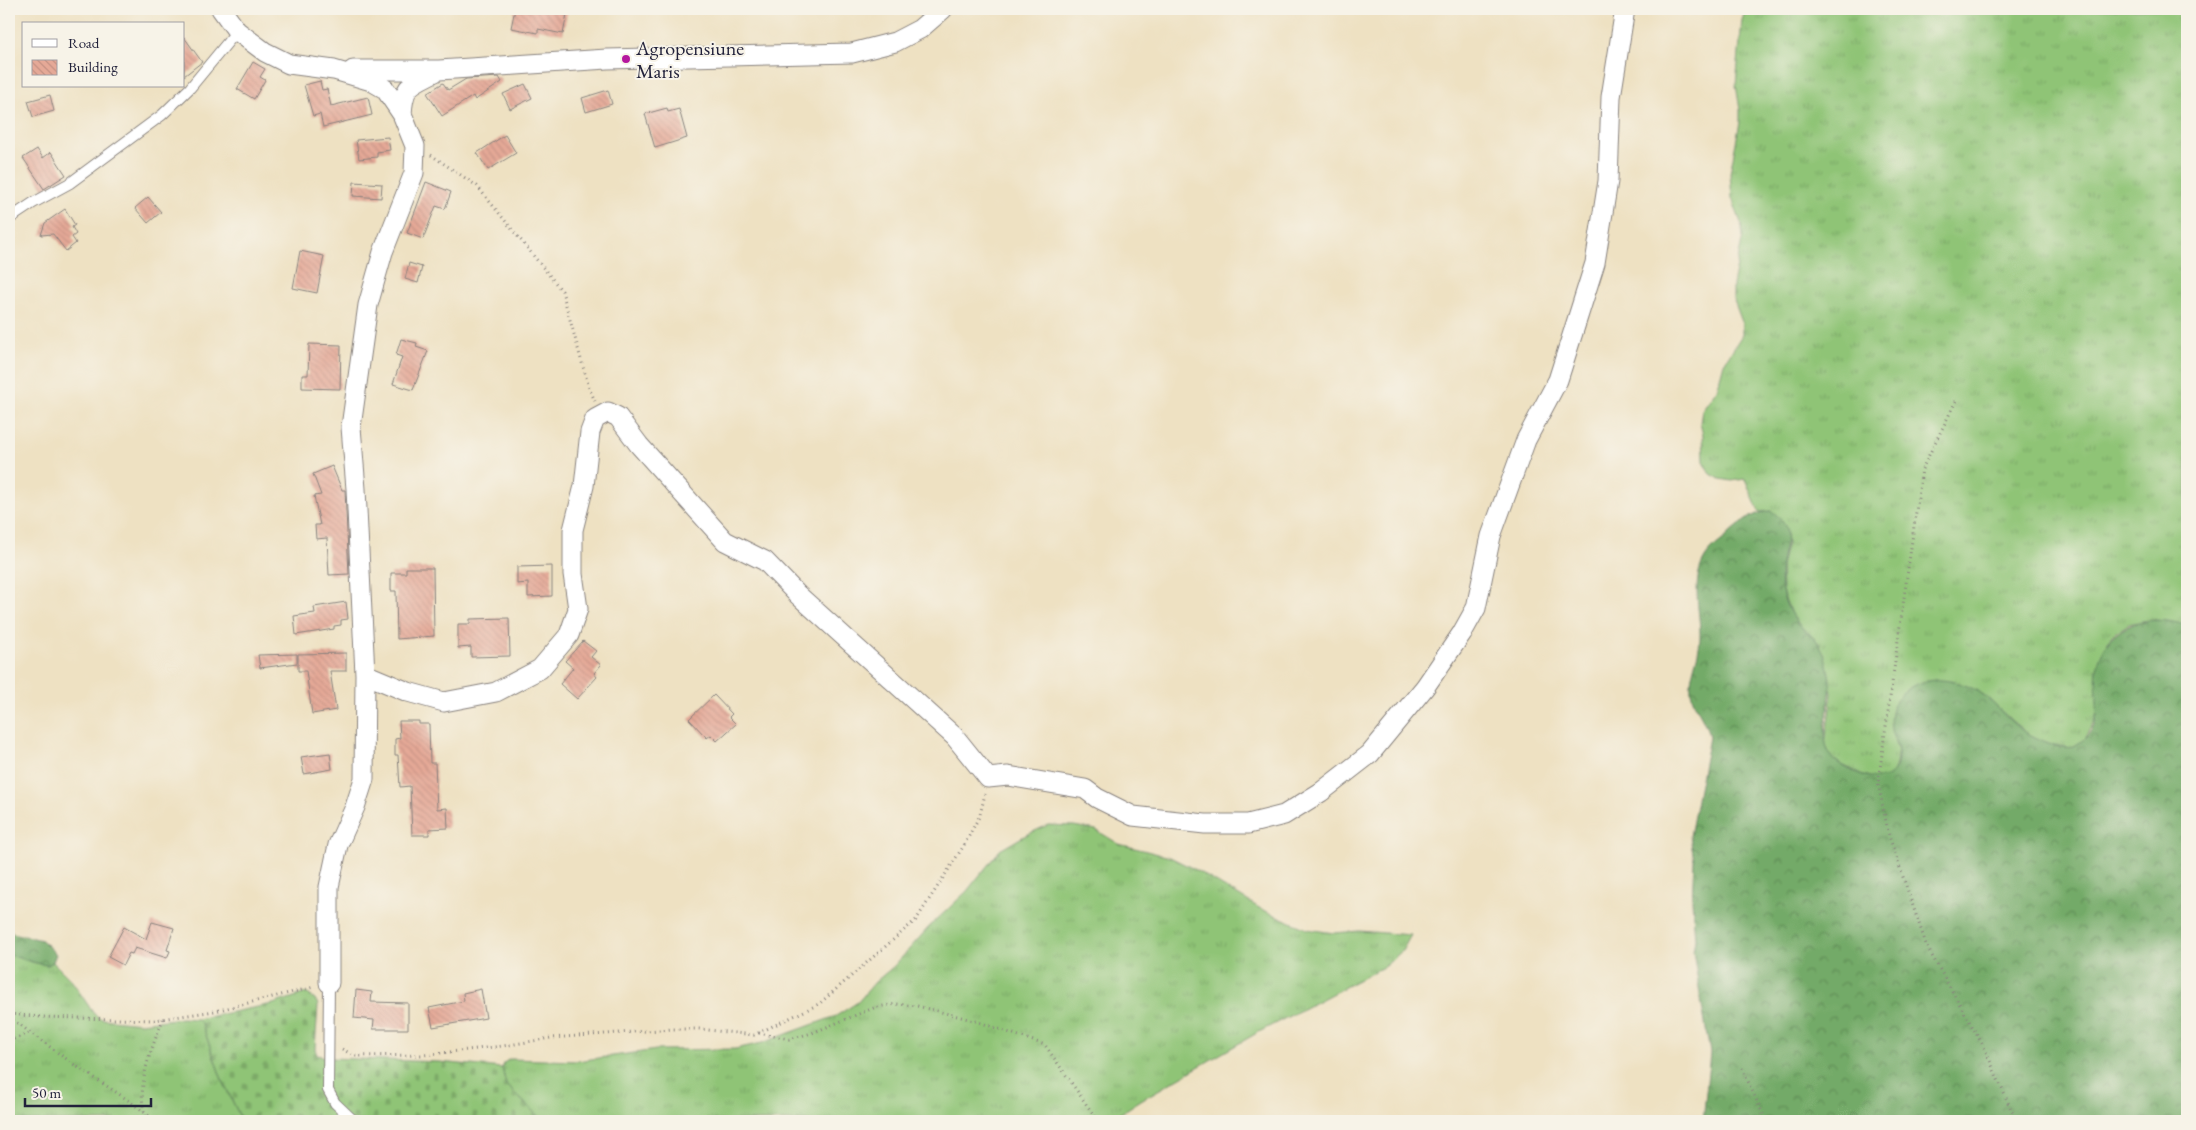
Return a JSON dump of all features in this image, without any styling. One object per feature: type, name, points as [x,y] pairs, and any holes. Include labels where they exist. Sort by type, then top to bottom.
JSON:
[{"type":"street","points":[[222,9],[237,31],[265,52],[289,64],[334,70],[439,70],[607,59],[852,53],[895,42],[920,29],[943,9]]},
{"type":"street","points":[[365,674],[408,692],[444,702],[496,692],[540,670],[570,635],[578,609],[573,574],[573,530],[584,486],[590,432],[595,418],[608,412],[618,417],[639,445],[725,542],[765,561],[798,595],[956,737],[988,778],[1008,776],[1085,789],[1097,798],[1133,816],[1205,824],[1248,824],[1284,814],[1321,792],[1370,754],[1425,687],[1462,633],[1476,608],[1490,536],[1526,440],[1558,380],[1595,264],[1608,181],[1612,96],[1625,9]]},
{"type":"street","points":[[329,983],[329,887],[338,845],[355,807],[364,779],[365,674],[351,427],[368,305],[383,252],[414,173],[415,146],[402,114],[385,89],[370,81],[334,70]]},
{"type":"street","points":[[402,114],[403,98],[409,85],[439,70]]},
{"type":"lane","points":[[9,219],[70,183],[162,115],[190,88],[237,31]]},
{"type":"lane","points":[[329,983],[328,1090],[335,1103],[354,1121]]},
{"type":"path","points":[[415,146],[477,186],[562,291],[589,388],[602,415]]},
{"type":"path","points":[[1956,401],[1922,469],[1878,783],[1890,836],[1927,947],[1984,1047],[2016,1121]]},
{"type":"path","points":[[328,1034],[339,1048],[355,1056],[423,1055],[503,1046],[551,1038],[673,1030],[699,1029],[754,1035],[819,1004],[916,920],[963,846],[980,815],[988,778]]},
{"type":"path","points":[[9,1014],[41,1017],[163,1019],[216,1011],[279,997],[329,983]]},
{"type":"path","points":[[758,1033],[789,1039],[812,1033],[876,1007],[897,1004],[925,1008],[973,1020],[1045,1046],[1098,1121]]},
{"type":"path","points":[[9,1014],[76,1066],[156,1121]]},
{"type":"path","points":[[147,1121],[142,1110],[142,1097],[147,1063],[163,1019]]},
{"type":"path","points":[[9,1041],[30,1032]]},
{"type":"path","points":[[1742,1068],[1766,1121]]},
{"type":"green space","points":[[1746,9],[2187,9],[2187,626],[2156,620],[2142,621],[2129,624],[2116,632],[2108,641],[2097,679],[2098,705],[2096,718],[2083,741],[2071,748],[2033,738],[1984,695],[1962,684],[1894,740],[1898,751],[1896,764],[1893,774],[1886,778],[1876,779],[1863,775],[1840,764],[1830,756],[1825,744],[1832,693],[1819,643],[1800,626],[1791,614],[1782,591],[1781,565],[1787,543],[1772,511],[1759,512],[1745,479],[1732,481],[1720,479],[1709,473],[1704,461],[1703,435],[1700,423],[1702,410],[1717,389],[1724,363],[1742,335],[1742,322],[1733,298],[1733,285],[1743,236],[1741,223],[1732,198],[1730,173],[1740,122],[1736,85],[1742,20]]},
{"type":"green space","points":[[1772,511],[1782,521],[1787,535],[1780,572],[1785,601],[1798,623],[1819,644],[1827,666],[1830,691],[1825,737],[1827,747],[1831,756],[1840,764],[1868,777],[1886,777],[1892,773],[1897,765],[1898,750],[1891,729],[1890,719],[1892,710],[1900,695],[1915,685],[1939,680],[1969,687],[1984,695],[2011,721],[2026,732],[2054,745],[2072,747],[2085,738],[2092,729],[2096,719],[2096,675],[2098,664],[2103,650],[2111,639],[2121,630],[2133,624],[2146,621],[2159,620],[2187,626],[2187,1121],[1703,1121],[1710,1053],[1693,952],[1695,939],[1692,900],[1694,860],[1690,836],[1709,737],[1691,692],[1691,679],[1700,639],[1697,582],[1703,561],[1712,549],[1749,518],[1759,513]]},
{"type":"green space","points":[[1048,825],[1074,826],[1096,830],[1119,844],[1170,857],[1261,909],[1307,929],[1334,933],[1359,931],[1411,935],[1402,951],[1385,966],[1257,1033],[1141,1100],[1109,1121],[543,1121],[506,1085],[502,1068],[505,1062],[510,1059],[577,1061],[656,1050],[735,1049],[762,1043],[836,1016],[858,1002],[875,982],[894,966],[929,927],[967,891],[1000,850]]},
{"type":"green space","points":[[9,932],[42,940],[56,954],[53,962],[48,965],[9,955]]},
{"type":"green space","points":[[9,955],[48,965],[53,962],[72,981],[94,1014],[102,1019],[141,1023],[182,1018],[197,1019],[202,1024],[221,1077],[242,1121],[9,1121]]},
{"type":"green space","points":[[306,993],[315,999],[318,1005],[315,1049],[317,1055],[330,1058],[440,1062],[502,1068],[506,1085],[543,1121],[242,1121],[221,1077],[202,1024],[197,1019],[273,1004]]},
{"type":"building","points":[[515,9],[568,9],[563,34],[538,29],[538,33],[511,28]]},
{"type":"building","points":[[185,38],[202,62],[185,75]]},
{"type":"building","points":[[253,62],[265,69],[260,77],[265,80],[254,99],[237,89]]},
{"type":"building","points":[[499,77],[502,82],[475,100],[473,96],[442,116],[427,93],[443,83],[448,90],[466,79]]},
{"type":"building","points":[[320,81],[322,90],[327,89],[331,106],[368,97],[372,115],[323,127],[320,114],[313,116],[304,85]]},
{"type":"building","points":[[525,84],[532,98],[510,109],[503,94]]},
{"type":"building","points":[[608,90],[612,104],[586,112],[582,98]]},
{"type":"building","points":[[50,95],[54,111],[33,117],[28,101]]},
{"type":"building","points":[[667,108],[668,112],[679,109],[687,138],[655,148],[645,114]]},
{"type":"building","points":[[505,135],[516,153],[488,170],[477,153]]},
{"type":"building","points":[[388,137],[390,150],[377,152],[377,157],[359,159],[356,140]]},
{"type":"building","points":[[37,149],[43,158],[51,152],[66,175],[44,189],[23,158]]},
{"type":"building","points":[[354,182],[382,184],[381,198],[353,196]]},
{"type":"building","points":[[426,182],[451,192],[445,209],[436,206],[423,239],[407,233]]},
{"type":"building","points":[[148,197],[161,212],[148,223],[135,208]]},
{"type":"building","points":[[65,209],[75,225],[72,227],[76,234],[72,237],[76,243],[66,251],[53,234],[41,235],[45,223]]},
{"type":"building","points":[[300,251],[324,256],[317,293],[293,288]]},
{"type":"building","points":[[409,263],[422,267],[418,283],[405,279]]},
{"type":"building","points":[[401,339],[417,343],[416,347],[428,351],[413,390],[393,384],[402,357],[396,355]]},
{"type":"building","points":[[309,344],[341,345],[340,389],[302,388],[302,375],[308,375]]},
{"type":"building","points":[[332,466],[342,490],[345,490],[349,574],[329,575],[327,538],[316,539],[315,525],[320,525],[314,496],[321,495],[313,474]]},
{"type":"building","points":[[552,566],[552,596],[528,597],[528,583],[517,584],[517,567]]},
{"type":"building","points":[[406,568],[433,568],[434,636],[397,639],[396,591],[391,591],[391,573],[406,573]]},
{"type":"building","points":[[346,602],[348,619],[341,620],[341,625],[334,626],[334,629],[296,635],[294,616],[315,613],[314,607]]},
{"type":"building","points":[[509,618],[510,656],[471,657],[471,647],[458,648],[458,624],[470,624],[470,619]]},
{"type":"building","points":[[583,641],[596,651],[591,657],[601,665],[594,673],[597,677],[577,699],[560,684],[573,668],[565,661]]},
{"type":"building","points":[[346,653],[346,671],[330,671],[336,710],[312,714],[306,671],[298,671],[298,654]]},
{"type":"building","points":[[297,654],[297,663],[260,668],[258,655]]},
{"type":"building","points":[[714,695],[732,714],[729,717],[736,724],[717,741],[711,735],[707,738],[689,719]]},
{"type":"building","points":[[399,721],[419,721],[419,724],[429,724],[430,763],[435,763],[437,809],[447,808],[448,828],[429,829],[429,835],[412,835],[410,786],[400,787],[398,755],[395,755],[395,739],[400,738]]},
{"type":"building","points":[[330,753],[332,769],[304,774],[301,757]]},
{"type":"building","points":[[152,922],[174,928],[167,950],[170,951],[167,958],[135,948],[132,954],[129,953],[123,965],[108,957],[124,927],[146,939]]},
{"type":"building","points":[[481,989],[486,1018],[433,1027],[429,1008],[464,1001],[463,993]]},
{"type":"building","points":[[356,990],[372,992],[371,1002],[408,1003],[408,1029],[373,1029],[374,1020],[354,1018]]},
{"type":"place","name":"Agropensiune Maris","points":[[626,59]]}]
